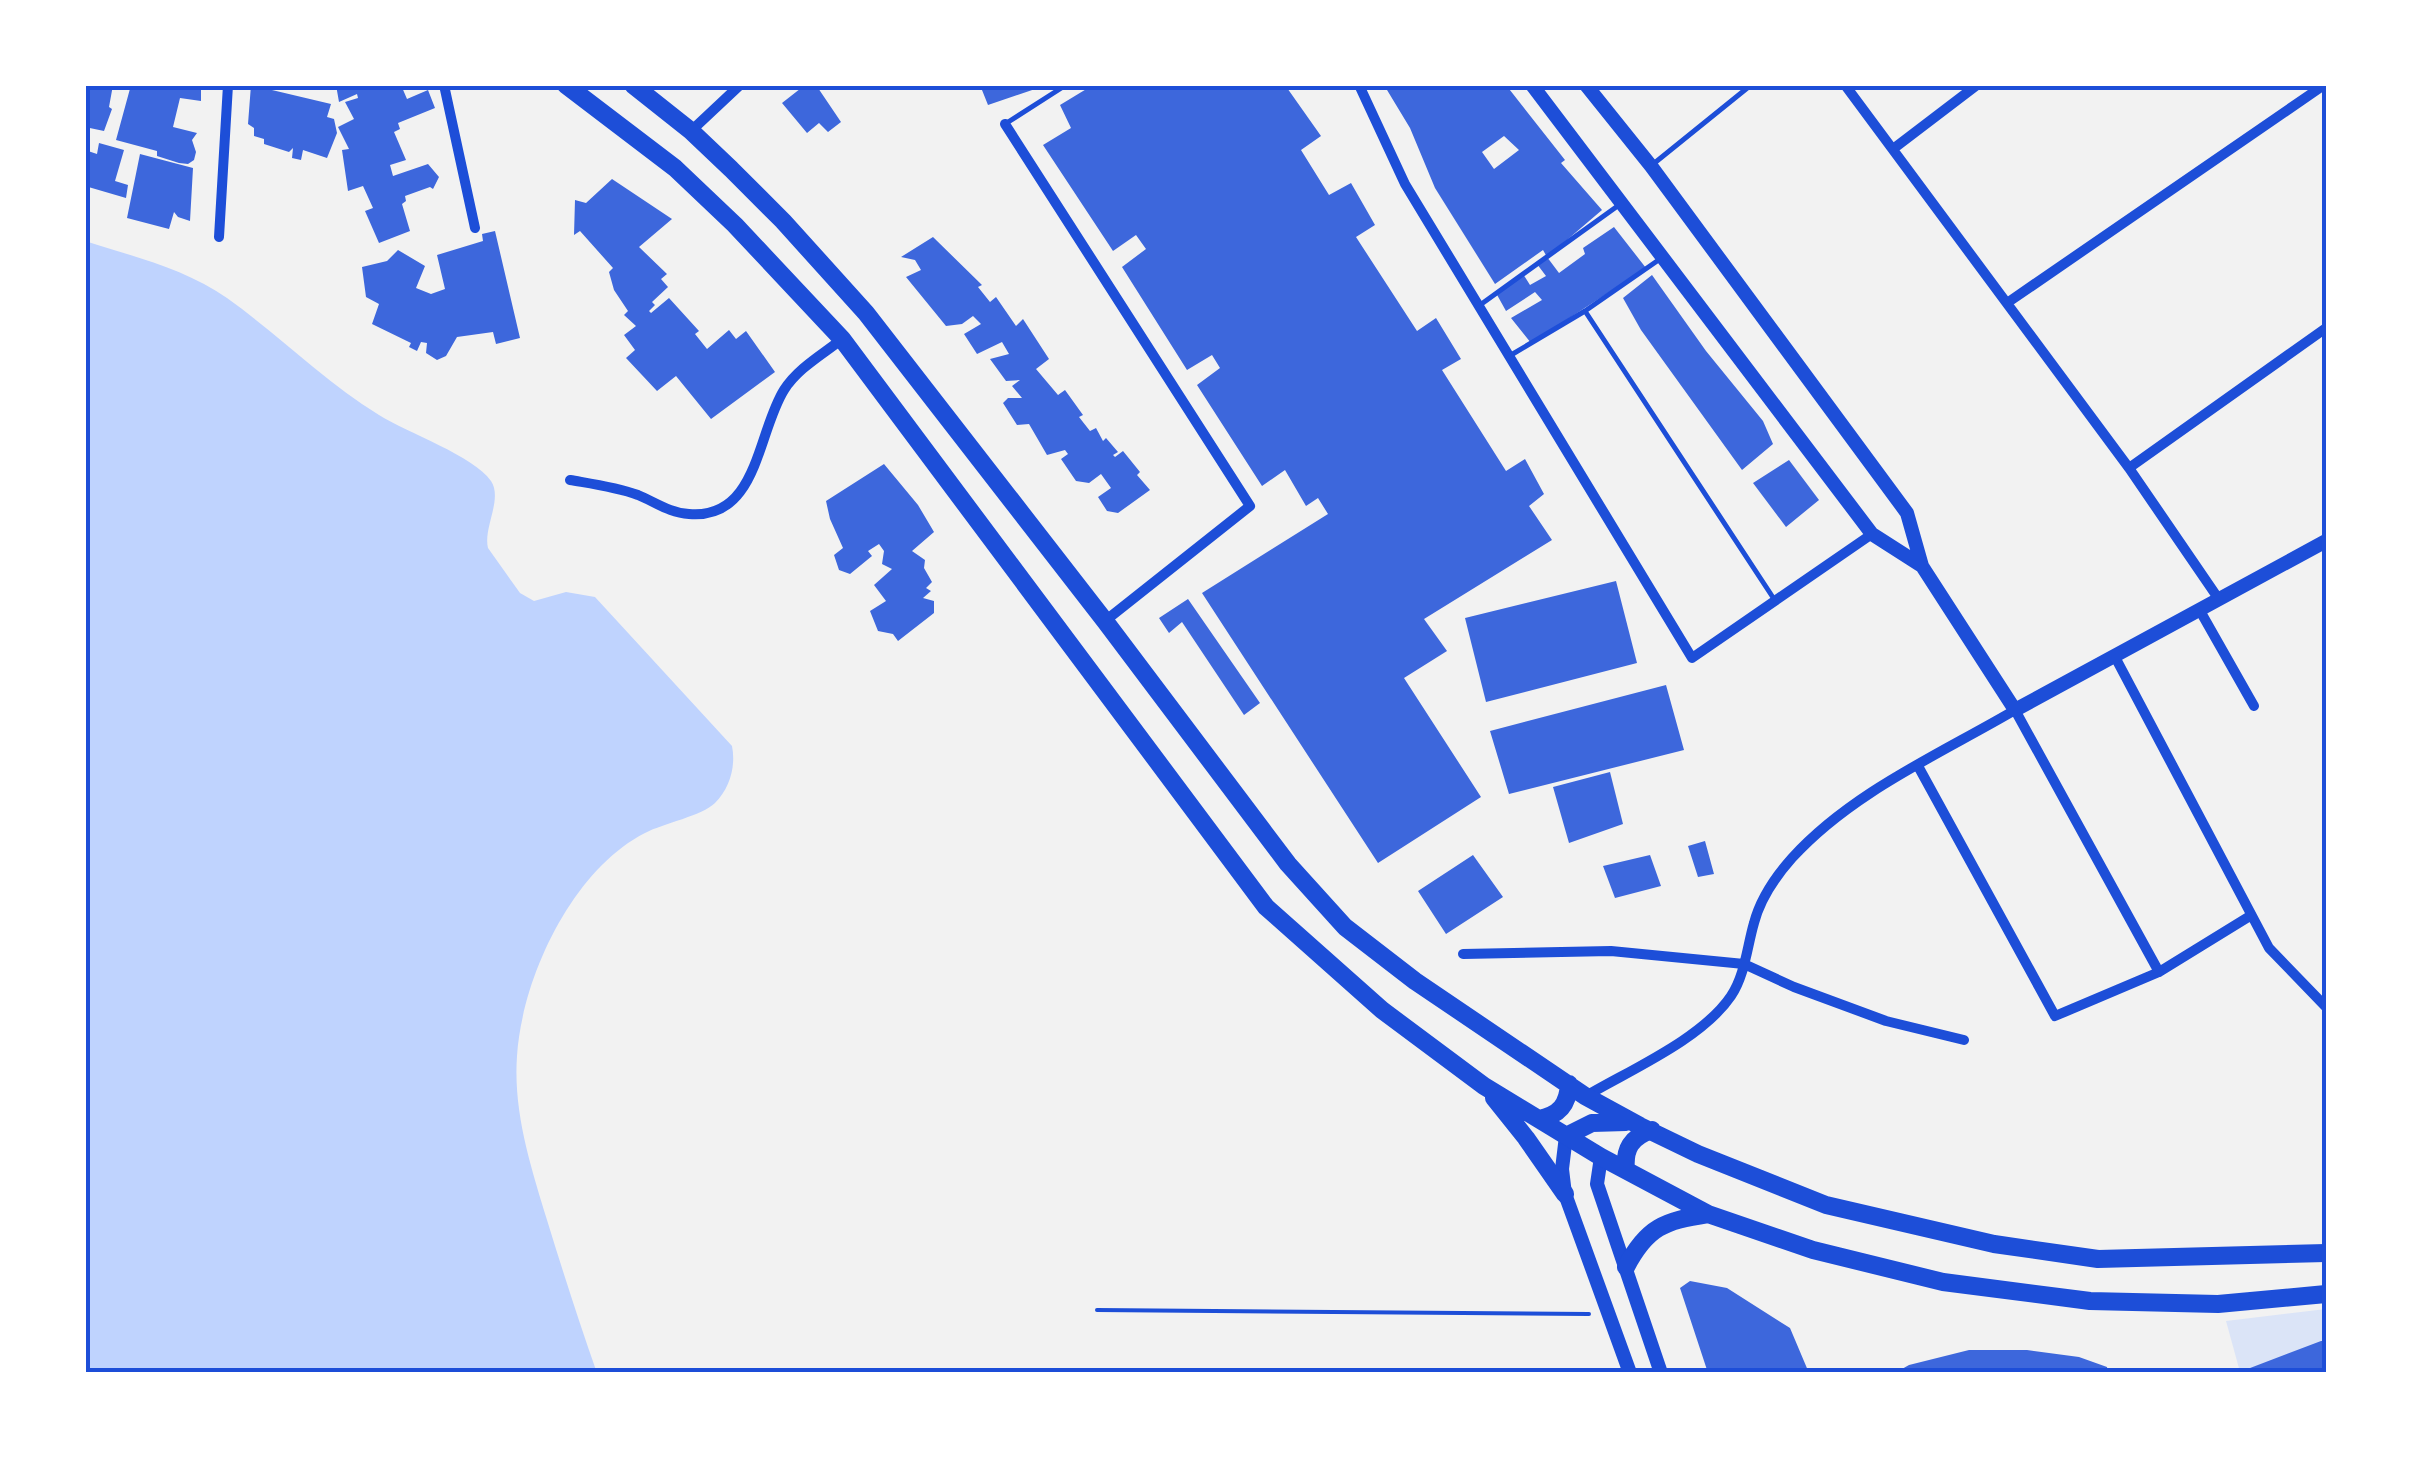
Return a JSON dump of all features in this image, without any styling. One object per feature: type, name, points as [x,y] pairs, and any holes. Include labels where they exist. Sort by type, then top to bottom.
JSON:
[{"type":"main road","points":[[566,85],[675,168],[735,225],[842,340],[1266,907],[1382,1010],[1484,1086],[1601,1157],[1708,1214],[1813,1250],[1942,1282],[2090,1301],[2218,1304],[2326,1294]]},
{"type":"main road","points":[[633,85],[691,131],[783,222],[866,313],[1106,620],[1288,864],[1345,927],[1414,982],[1585,1096],[1698,1154],[1826,1205],[1994,1244],[2098,1258],[2326,1253]]},
{"type":"main road","points":[[1539,1119],[1562,1108],[1568,1097],[1568,1084]]},
{"type":"main road","points":[[1484,1086],[1565,1194]]},
{"type":"main road","points":[[1585,1096],[1600,1121],[1601,1157]]},
{"type":"main road","points":[[1566,1136],[1600,1121],[1620,1121],[1646,1128]]},
{"type":"main road","points":[[1626,1170],[1629,1144],[1646,1128]]},
{"type":"main road","points":[[1626,1267],[1639,1242],[1655,1228],[1708,1214]]},
{"type":"street","points":[[219,237],[228,85]]},
{"type":"street","points":[[444,85],[475,228]]},
{"type":"street","points":[[691,131],[740,85]]},
{"type":"street","points":[[1359,85],[1405,184],[1692,658],[1872,534]]},
{"type":"street","points":[[1532,85],[1872,534],[1922,566]]},
{"type":"street","points":[[1586,85],[1651,166],[1906,513],[1922,566],[2015,710],[2159,972]]},
{"type":"street","points":[[1845,85],[2129,468],[2218,598]]},
{"type":"street","points":[[1893,149],[1977,85]]},
{"type":"street","points":[[2007,304],[2324,85]]},
{"type":"street","points":[[1005,124],[1250,506],[1106,620]]},
{"type":"street","points":[[2129,468],[2326,328]]},
{"type":"street","points":[[570,480],[620,490],[685,514],[720,509],[746,485],[788,384],[842,340]]},
{"type":"street","points":[[1585,1096],[1684,1039],[1732,996],[1754,919],[1770,888],[1791,858],[1861,800],[2015,710],[2326,540]]},
{"type":"street","points":[[2198,608],[2254,706]]},
{"type":"street","points":[[2114,655],[2269,948],[2326,1006]]},
{"type":"street","points":[[1918,766],[2055,1016],[2159,972],[2250,916]]},
{"type":"street","points":[[1463,954],[1611,951],[1744,964],[1794,988],[1886,1022],[1964,1040]]},
{"type":"street","points":[[1566,1136],[1562,1169],[1565,1194],[1630,1373]]},
{"type":"street","points":[[1601,1157],[1598,1184],[1661,1373]]},
{"type":"lane","points":[[1005,124],[1066,85]]},
{"type":"lane","points":[[1651,166],[1751,85]]},
{"type":"lane","points":[[1480,304],[1622,204]]},
{"type":"lane","points":[[1511,355],[1662,257]]},
{"type":"lane","points":[[1585,310],[1776,602]]},
{"type":"path","points":[[1097,1310],[1608,1314]]},
{"type":"shaded area","points":[[2326,1309],[2326,1341],[2240,1372],[2226,1321]]},
{"type":"water","points":[[85,241],[158,264],[211,288],[359,401],[482,472],[491,481],[495,496],[488,548],[520,593],[534,601],[566,592],[595,597],[732,746],[731,776],[715,803],[645,833],[619,850],[574,899],[540,961],[521,1026],[516,1077],[524,1140],[597,1373],[85,1373]]},
{"type":"building","points":[[85,85],[113,85],[109,107],[112,109],[104,131],[85,127]]},
{"type":"building","points":[[131,85],[201,85],[201,101],[180,98],[173,127],[197,133],[192,140],[194,160],[179,163],[157,156],[157,151],[116,140]]},
{"type":"building","points":[[251,85],[331,104],[327,117],[334,119],[337,133],[327,158],[303,150],[301,160],[292,158],[293,148],[289,152],[264,144],[264,139],[254,136],[254,128],[248,124]]},
{"type":"building","points":[[336,85],[386,85],[388,90],[401,85],[407,99],[428,90],[435,108],[398,123],[400,129],[394,132],[406,160],[390,165],[393,176],[428,164],[439,177],[433,189],[405,196],[402,204],[410,231],[379,243],[365,211],[373,208],[363,186],[348,191],[342,150],[349,149],[338,127],[354,119],[345,102],[358,98],[357,94],[339,102]]},
{"type":"building","points":[[805,85],[816,85],[841,122],[828,132],[819,123],[807,133],[782,103]]},
{"type":"building","points":[[980,85],[1044,85],[1044,86],[988,105]]},
{"type":"building","points":[[1093,85],[1285,85],[1321,136],[1301,150],[1329,195],[1351,183],[1375,225],[1356,237],[1417,331],[1436,318],[1461,359],[1442,370],[1506,471],[1525,459],[1544,494],[1529,506],[1552,540],[1424,619],[1447,651],[1404,678],[1481,797],[1378,863],[1202,593],[1328,514],[1318,498],[1306,506],[1285,470],[1262,486],[1197,385],[1220,368],[1212,355],[1187,370],[1122,267],[1146,249],[1136,235],[1113,251],[1043,145],[1071,128],[1060,105]]},
{"type":"building","points":[[1384,85],[1506,85],[1565,160],[1561,163],[1602,210],[1547,257],[1543,250],[1495,284],[1435,188],[1410,128]],"holes":[[[1504,136],[1519,150],[1494,169],[1482,152]]]},
{"type":"building","points":[[99,143],[124,150],[115,181],[128,185],[126,198],[85,186],[85,150],[97,154]]},
{"type":"building","points":[[140,154],[193,168],[190,221],[174,212],[169,229],[127,218]]},
{"type":"building","points":[[612,179],[672,219],[639,247],[667,274],[661,279],[668,287],[652,302],[655,305],[649,311],[669,298],[699,331],[695,334],[707,349],[729,330],[736,339],[746,331],[775,372],[711,419],[676,376],[657,391],[626,358],[635,350],[624,335],[636,326],[624,315],[628,311],[614,290],[609,272],[613,268],[580,231],[574,235],[575,200],[586,203]]},
{"type":"building","points":[[1614,227],[1646,268],[1531,343],[1511,318],[1542,300],[1535,292],[1506,311],[1496,293],[1523,274],[1530,285],[1546,276],[1537,264],[1547,257],[1559,273],[1585,254],[1583,248]]},
{"type":"building","points":[[495,231],[520,338],[496,344],[493,332],[457,337],[446,356],[437,360],[426,353],[427,343],[421,342],[417,351],[409,347],[411,343],[372,324],[379,304],[366,297],[362,267],[387,261],[398,250],[425,266],[416,288],[431,294],[445,289],[437,255],[483,241],[482,234]]},
{"type":"building","points":[[933,237],[982,285],[978,287],[990,302],[996,297],[1016,326],[1023,319],[1049,359],[1036,369],[1058,395],[1065,390],[1090,431],[1096,428],[1103,441],[1106,438],[1118,452],[1115,457],[1123,451],[1150,490],[1118,513],[1107,511],[1098,497],[1111,488],[1101,474],[1089,483],[1076,481],[1061,459],[1068,454],[1065,450],[1047,455],[1029,424],[1017,425],[1003,403],[1008,398],[1022,398],[1012,386],[1020,380],[1006,381],[990,359],[1009,354],[1002,342],[977,354],[964,334],[981,324],[973,316],[962,324],[946,326],[906,277],[921,270],[915,260],[901,257]]},
{"type":"building","points":[[1652,275],[1706,351],[1763,421],[1773,444],[1742,470],[1641,330],[1623,298]]},
{"type":"building","points":[[1789,460],[1819,500],[1786,527],[1753,483]]},
{"type":"building","points":[[884,464],[918,505],[934,532],[912,551],[925,560],[924,568],[932,582],[926,588],[931,591],[923,598],[934,601],[934,613],[898,641],[893,634],[878,631],[870,611],[886,601],[874,585],[892,569],[882,564],[884,551],[879,544],[868,551],[872,556],[850,574],[839,570],[834,555],[843,548],[826,501]]},
{"type":"building","points":[[1616,581],[1637,663],[1486,702],[1465,618]]},
{"type":"building","points":[[1188,599],[1260,703],[1244,715],[1182,622],[1169,633],[1159,618]]},
{"type":"building","points":[[1666,685],[1684,750],[1509,794],[1490,731]]},
{"type":"building","points":[[1610,772],[1623,824],[1569,843],[1553,787]]},
{"type":"building","points":[[1705,841],[1714,874],[1698,877],[1688,846]]},
{"type":"building","points":[[1473,855],[1503,897],[1446,934],[1418,891]]},
{"type":"building","points":[[1650,855],[1661,886],[1615,898],[1603,866]]},
{"type":"building","points":[[1690,1281],[1727,1288],[1790,1328],[1809,1373],[1708,1373],[1680,1288]]},
{"type":"building","points":[[2326,1341],[2326,1373],[2237,1373]]},
{"type":"building","points":[[1969,1350],[2027,1350],[2079,1357],[2107,1367],[2108,1373],[1895,1373],[1909,1365]]}]
